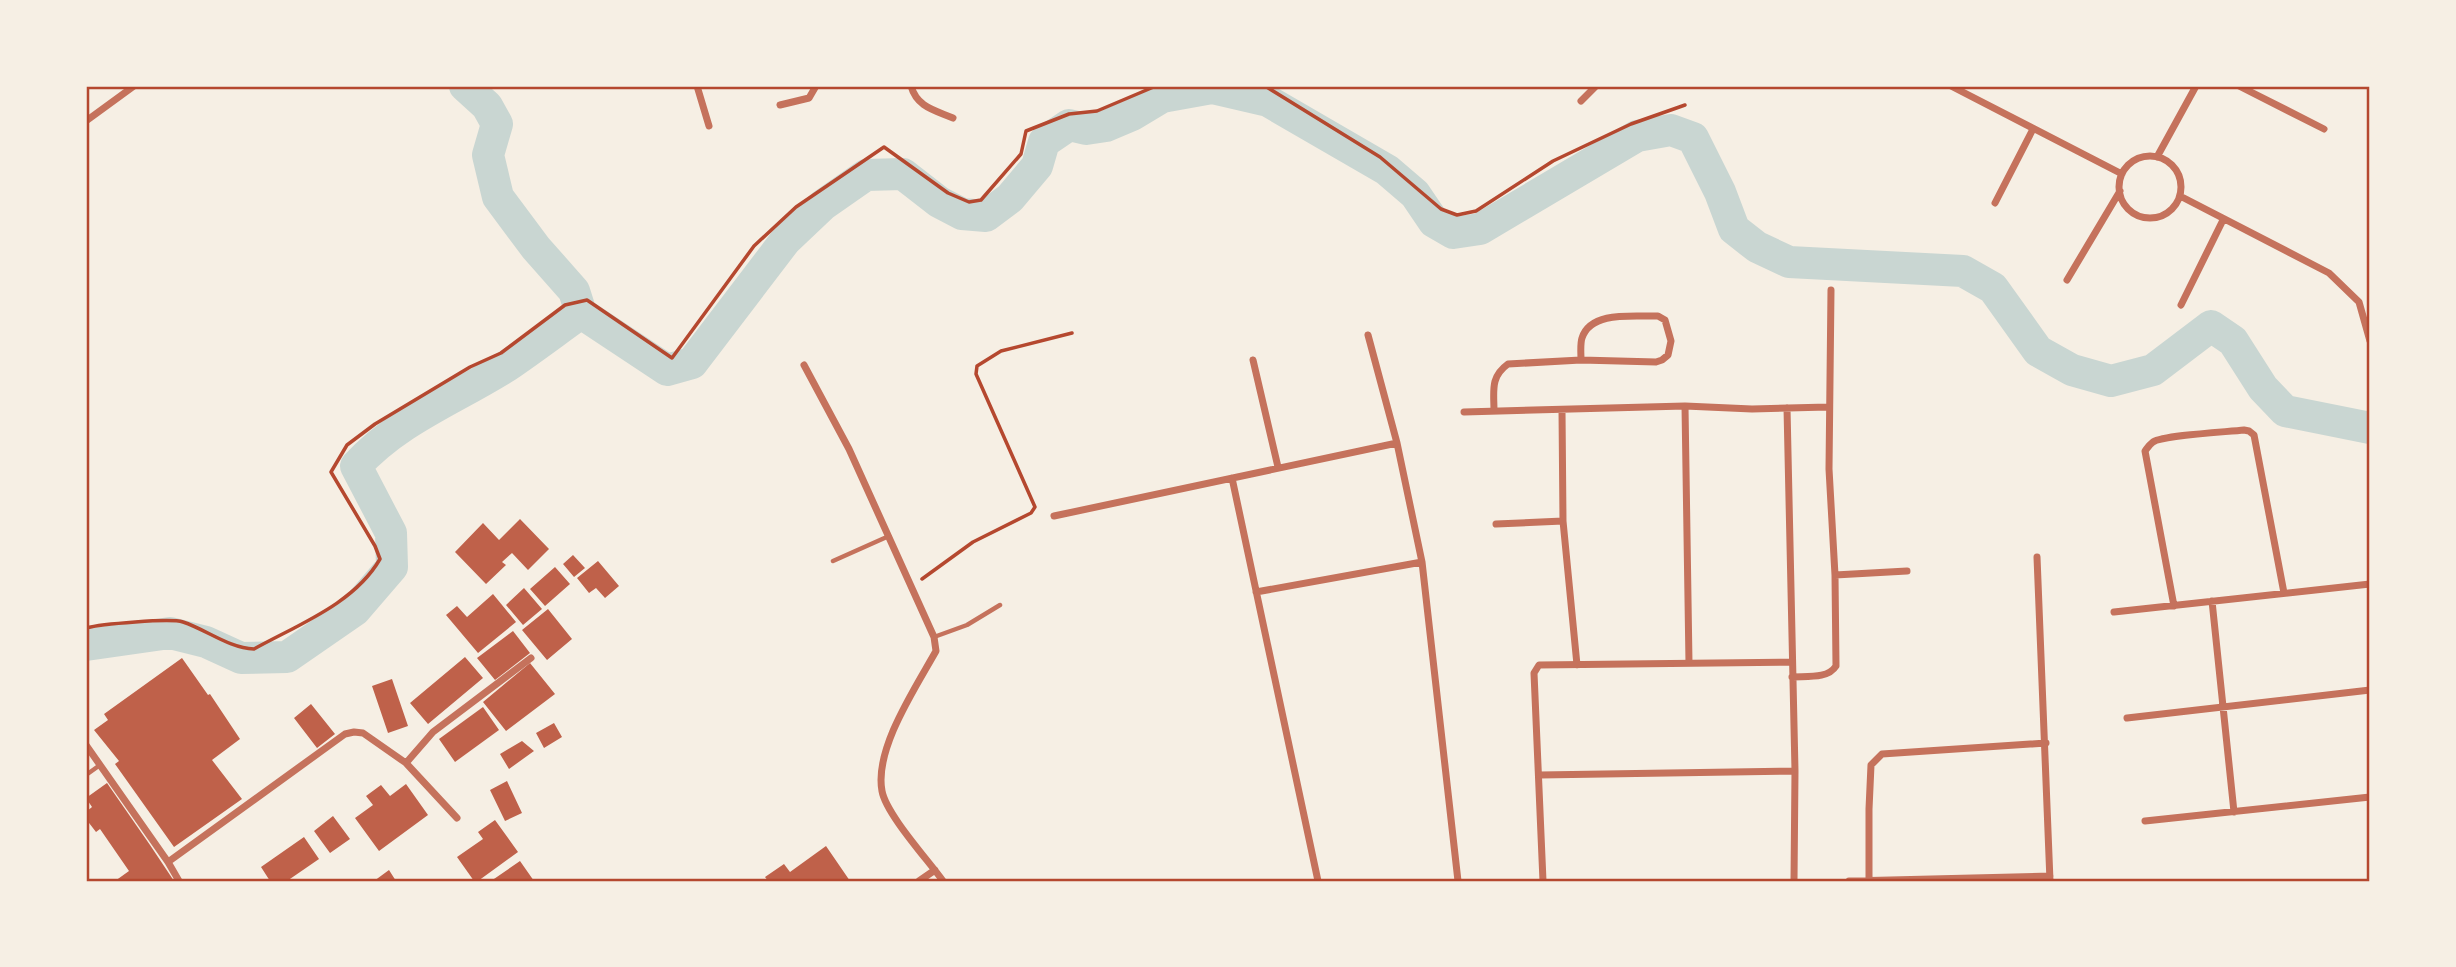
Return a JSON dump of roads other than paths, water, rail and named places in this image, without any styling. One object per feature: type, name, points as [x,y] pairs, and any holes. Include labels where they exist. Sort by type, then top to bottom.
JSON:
[{"type":"street","points":[[86,121],[134,86]]},
{"type":"street","points":[[697,86],[709,126]]},
{"type":"street","points":[[780,105],[809,98],[816,86]]},
{"type":"street","points":[[911,86],[916,100],[953,118]]},
{"type":"street","points":[[1581,101],[1596,86]]},
{"type":"street","points":[[1951,86],[2122,174]]},
{"type":"street","points":[[2157,157],[2196,86]]},
{"type":"street","points":[[2239,86],[2324,129]]},
{"type":"street","points":[[1995,203],[2034,129]]},
{"type":"street","points":[[2157,157],[2173,166],[2179,175],[2180,196],[2168,213],[2148,218],[2137,216],[2123,201],[2120,191],[2122,174],[2137,159],[2157,157]]},
{"type":"street","points":[[2067,280],[2120,191]]},
{"type":"street","points":[[2180,196],[2329,273],[2359,302],[2368,326],[2370,341]]},
{"type":"street","points":[[2181,305],[2223,220]]},
{"type":"street","points":[[1793,677],[1826,675],[1832,673],[1836,666],[1828,407],[1831,290]]},
{"type":"street","points":[[1494,411],[1494,383],[1499,370],[1508,364],[1581,360],[1656,362],[1662,360],[1671,349],[1669,327],[1665,320],[1658,316],[1602,319],[1590,326],[1582,337],[1581,360]]},
{"type":"street","points":[[1368,335],[1397,443],[1422,562],[1458,881]]},
{"type":"street","points":[[1253,359],[1278,467]]},
{"type":"street","points":[[804,365],[849,449],[934,637],[936,651],[895,727],[886,751],[882,793],[891,811],[943,881]]},
{"type":"street","points":[[1464,412],[1685,406],[1828,407]]},
{"type":"street","points":[[1685,406],[1689,663]]},
{"type":"street","points":[[1787,408],[1795,771],[1794,881]]},
{"type":"street","points":[[1562,410],[1563,521],[1577,665]]},
{"type":"street","points":[[2174,606],[2146,451],[2150,443],[2159,440],[2244,430],[2254,435],[2284,593]]},
{"type":"street","points":[[1054,516],[1397,443]]},
{"type":"street","points":[[1232,478],[1318,881]]},
{"type":"street","points":[[1496,524],[1563,521]]},
{"type":"street","points":[[1849,881],[2050,879],[2037,557]]},
{"type":"street","points":[[1256,592],[1422,562]]},
{"type":"street","points":[[1835,575],[1908,571]]},
{"type":"street","points":[[2114,612],[2370,584]]},
{"type":"street","points":[[2212,601],[2234,812]]},
{"type":"street","points":[[406,763],[433,732],[531,658]]},
{"type":"street","points":[[1543,881],[1535,668],[1539,665],[1792,662]]},
{"type":"street","points":[[2127,718],[2370,690]]},
{"type":"street","points":[[168,862],[345,734],[354,732],[363,733],[406,763],[457,818]]},
{"type":"street","points":[[1869,881],[1871,765],[1881,754],[2046,743]]},
{"type":"street","points":[[86,745],[179,881]]},
{"type":"street","points":[[1540,775],[1795,771]]},
{"type":"street","points":[[2145,821],[2370,797]]},
{"type":"street","points":[[919,881],[935,870]]},
{"type":"lane","points":[[833,561],[889,536]]},
{"type":"lane","points":[[934,637],[967,625],[1000,605]]},
{"type":"lane","points":[[86,775],[100,765]]},
{"type":"waterway","points":[[465,86],[487,106],[497,124],[488,155],[498,197],[536,248],[574,291],[581,313]]},
{"type":"waterway","points":[[1268,86],[1268,101]]},
{"type":"waterway","points":[[86,645],[170,633],[206,642],[241,658],[287,657],[355,610],[392,567],[391,533],[356,466],[390,435],[409,422],[507,366],[581,313],[667,370],[692,363],[785,241],[823,205],[866,175],[903,174],[939,202],[962,214],[986,216],[1010,198],[1037,166],[1044,142],[1069,125],[1086,129],[1106,126],[1132,115],[1162,97],[1212,88],[1268,101],[1387,170],[1415,194],[1434,222],[1453,233],[1480,229],[1637,136],[1671,130],[1693,138],[1720,192],[1734,229],[1757,247],[1789,262],[1963,271],[1993,288],[2038,351],[2072,370],[2111,381],[2153,370],[2211,326],[2233,341],[2263,388],[2285,411],[2370,428]]}]
